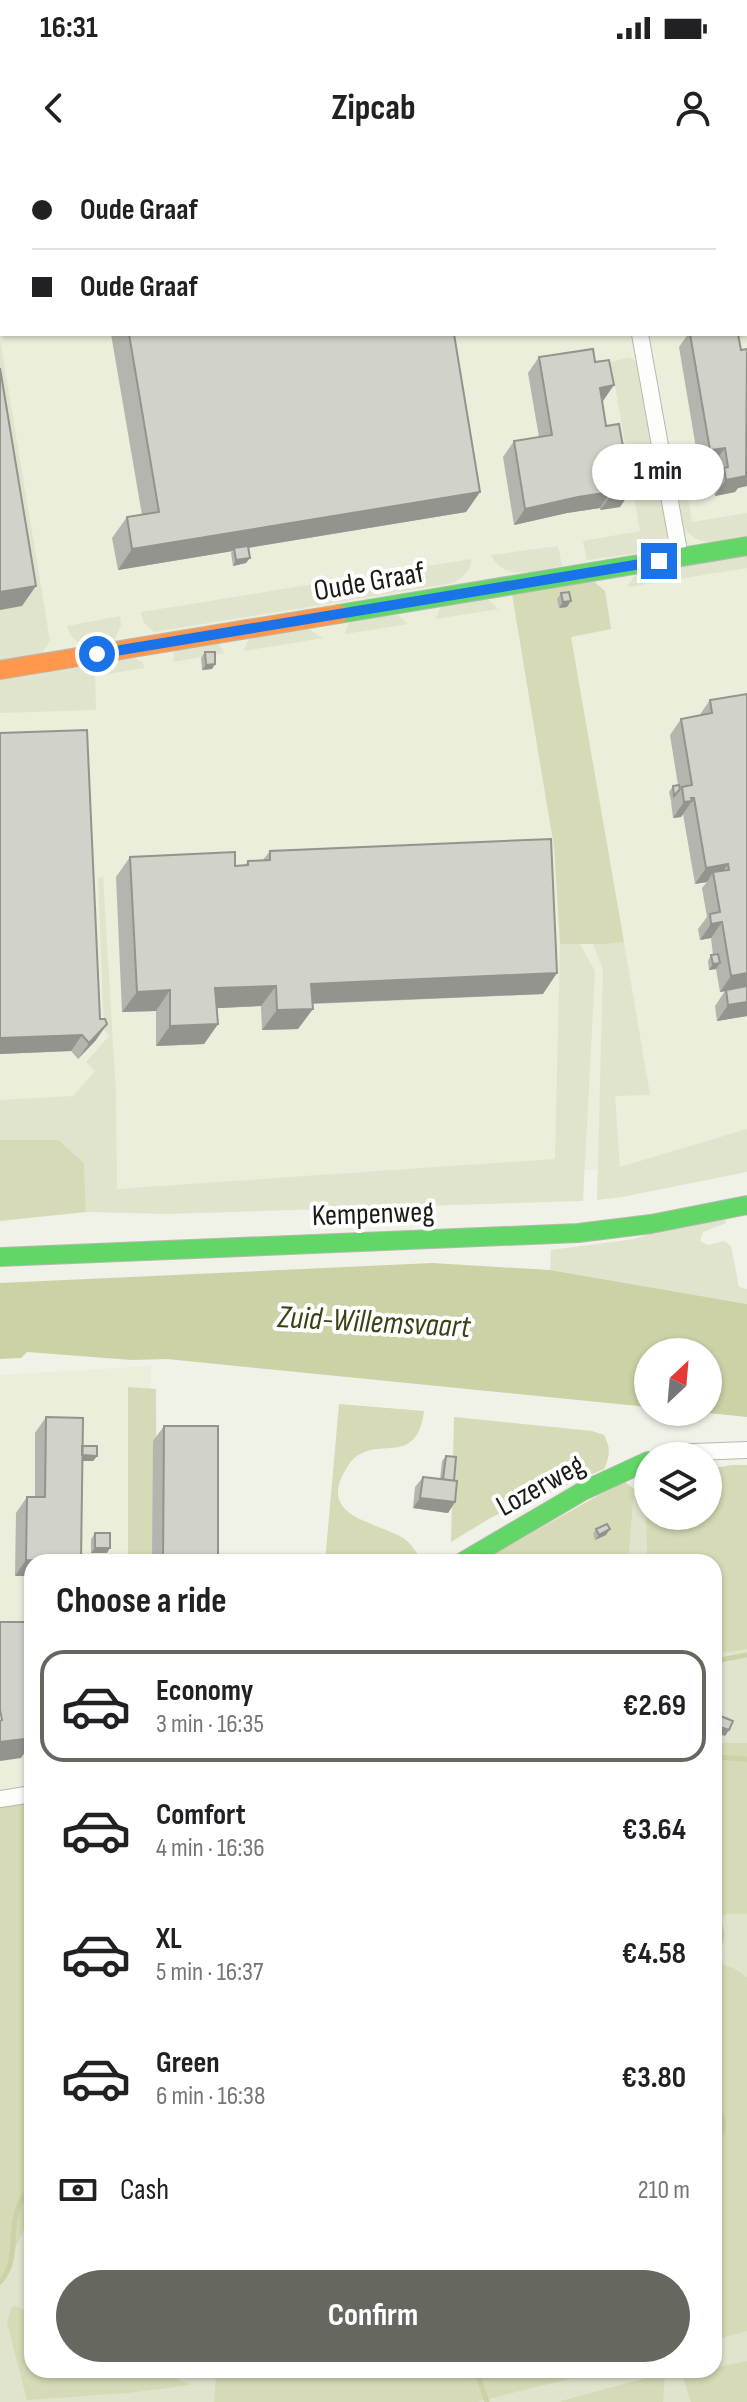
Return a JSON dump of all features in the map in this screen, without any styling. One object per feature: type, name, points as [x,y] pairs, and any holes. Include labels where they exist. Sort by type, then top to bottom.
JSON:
[{"type":"street","points":[[640,336],[680,557]]},
{"type":"street","name":"Oude Graaf","points":[[0,670],[747,546]]},
{"type":"street","name":"Kempenweg","points":[[0,1257],[578,1233],[651,1224],[747,1205]]},
{"type":"street","points":[[722,1451],[747,1450]]},
{"type":"street","name":"Lozerweg","points":[[476,1554],[583,1491],[634,1467]]},
{"type":"street","points":[[0,1799],[24,1795]]},
{"type":"shaded area","points":[[0,336],[747,336],[747,1130],[621,1168],[115,1191],[112,1106],[0,1112]]},
{"type":"shaded area","points":[[0,339],[50,641],[42,653],[0,661]]},
{"type":"shaded area","points":[[630,357],[639,363],[667,536],[654,551],[587,560],[583,541],[640,531],[611,362]]},
{"type":"shaded area","points":[[680,447],[692,522],[747,513],[747,536],[706,542],[691,536],[684,529],[672,454]]},
{"type":"shaded area","points":[[558,546],[562,566],[532,572],[504,569],[491,555]]},
{"type":"shaded area","points":[[747,555],[747,568],[628,587],[635,574]]},
{"type":"shaded area","points":[[471,559],[468,570],[454,583],[154,632],[144,623],[141,612]]},
{"type":"shaded area","points":[[591,579],[605,591],[611,629],[571,637],[624,942],[560,944],[554,847],[512,594]]},
{"type":"shaded area","points":[[488,599],[498,609],[436,619],[441,606]]},
{"type":"shaded area","points":[[398,615],[408,624],[345,634],[350,620]]},
{"type":"shaded area","points":[[120,616],[121,625],[115,639],[93,644],[75,640],[67,626]]},
{"type":"shaded area","points":[[307,628],[323,638],[244,651],[249,638]]},
{"type":"shaded area","points":[[218,643],[224,653],[173,662],[175,650]]},
{"type":"shaded area","points":[[134,658],[142,662],[145,668],[107,674],[113,662]]},
{"type":"shaded area","points":[[87,663],[95,674],[96,710],[0,713],[0,680]]},
{"type":"shaded area","points":[[103,876],[116,1094],[117,1189],[555,1159],[560,944],[580,944],[595,971],[583,1201],[167,1214],[86,1212],[84,1163],[59,1140],[0,1140],[0,1100],[73,1096],[95,1071],[86,1062],[109,1036],[104,1029],[98,879]]},
{"type":"shaded area","points":[[624,942],[650,1095],[615,1096],[620,1167],[747,1129],[747,1172],[597,1200],[603,970],[593,944]]},
{"type":"shaded area","points":[[0,1140],[59,1140],[84,1163],[86,1212],[0,1221]]},
{"type":"shaded area","points":[[725,1217],[726,1223],[703,1232],[700,1241],[708,1245],[724,1241],[731,1246],[739,1287],[747,1289],[747,1304],[550,1270],[551,1250],[634,1239]]},
{"type":"shaded area","points":[[151,1366],[145,1554],[24,1554],[24,1790],[0,1794],[0,1375]]},
{"type":"shaded area","points":[[128,1387],[156,1389],[157,1554],[128,1554]]},
{"type":"shaded area","points":[[339,1404],[424,1411],[419,1430],[412,1441],[403,1446],[369,1451],[358,1456],[348,1466],[339,1483],[338,1496],[343,1507],[352,1515],[406,1540],[417,1554],[326,1554]]},
{"type":"shaded area","points":[[454,1417],[592,1431],[604,1435],[609,1448],[608,1460],[604,1469],[492,1517],[451,1542]]},
{"type":"shaded area","points":[[747,1465],[747,1649],[722,1653],[722,1554],[647,1554],[647,1530],[722,1530],[722,1467]]},
{"type":"shaded area","points":[[624,1481],[634,1489],[629,1554],[494,1554]]},
{"type":"shaded area","points":[[624,1495],[634,1495],[634,1530],[722,1530],[722,1510],[747,1500],[747,2402],[0,2402],[0,1821],[24,1816],[24,2378],[722,2378],[722,1554],[524,1554]]},
{"type":"shaded area","points":[[722,1743],[747,1743],[747,1914],[722,1916]]},
{"type":"shaded area","points":[[24,1792],[24,2229],[2,2277],[0,2277],[0,1797]]},
{"type":"shaded area","points":[[722,1964],[747,1977],[747,2331],[722,2338]]},
{"type":"shaded area","points":[[14,2305],[24,2309],[24,2378],[175,2378],[191,2385],[27,2400],[7,2323]]},
{"type":"shaded area","points":[[747,2361],[747,2402],[691,2402],[683,2378],[722,2378],[722,2366]]},
{"type":"shaded area","points":[[216,2378],[573,2378],[476,2402],[214,2402]]},
{"type":"shaded area","points":[[646,2378],[665,2378],[663,2402],[561,2401]]},
{"type":"water","name":"Zuid-Willemsvaart","points":[[432,1263],[550,1270],[747,1304],[747,1417],[722,1414],[722,1338],[634,1338],[634,1406],[167,1359],[132,1360],[27,1352],[21,1358],[0,1359],[0,1283]]},
{"type":"water","points":[[722,2111],[726,2118],[725,2134],[722,2136]]},
{"type":"building","points":[[129,336],[454,336],[480,492],[132,549],[127,517],[159,512]]},
{"type":"building","points":[[690,336],[738,336],[741,350],[747,349],[746,476],[726,480],[724,468],[728,467],[725,448],[710,450]]},
{"type":"building","points":[[593,349],[595,362],[609,360],[614,385],[600,388],[606,426],[619,424],[631,491],[578,497],[525,509],[514,441],[552,435],[539,357]]},
{"type":"building","points":[[0,368],[36,586],[0,592]]},
{"type":"building","points":[[248,546],[250,558],[236,560],[234,548]]},
{"type":"building","points":[[569,592],[571,601],[563,602],[561,593]]},
{"type":"building","points":[[205,652],[215,652],[215,664],[206,665]]},
{"type":"building","points":[[747,694],[747,973],[731,976],[722,922],[711,924],[710,914],[720,912],[713,872],[729,870],[728,864],[706,868],[694,798],[684,802],[682,787],[692,785],[681,719],[712,713],[710,700]]},
{"type":"building","points":[[87,730],[100,1019],[105,1019],[107,1024],[89,1043],[82,1035],[0,1038],[0,733]]},
{"type":"building","points":[[679,785],[680,789],[674,796],[673,786]]},
{"type":"building","points":[[551,839],[557,973],[311,984],[313,1009],[277,1010],[276,986],[215,988],[218,1024],[170,1026],[170,990],[137,992],[130,857],[235,852],[235,866],[248,865],[248,861],[270,860],[270,851]]},
{"type":"building","points":[[718,954],[720,963],[713,964],[711,955]]},
{"type":"building","points":[[747,986],[747,1002],[728,1005],[726,990]]},
{"type":"building","points":[[46,1417],[83,1418],[81,1554],[26,1554],[27,1497],[45,1497]]},
{"type":"building","points":[[164,1426],[218,1426],[218,1554],[163,1554]]},
{"type":"building","points":[[82,1446],[97,1446],[97,1456],[82,1455]]},
{"type":"building","points":[[446,1456],[456,1457],[454,1481],[443,1479]]},
{"type":"building","points":[[423,1477],[457,1481],[455,1502],[420,1498]]},
{"type":"building","points":[[607,1524],[610,1529],[599,1535],[596,1529]]},
{"type":"building","points":[[95,1533],[110,1533],[110,1548],[95,1548]]},
{"type":"building","points":[[0,1622],[24,1622],[24,1739],[0,1742]]},
{"type":"building","points":[[722,1717],[733,1721],[729,1730],[722,1728]]},
{"type":"waterway","points":[[722,1660],[747,1655]]},
{"type":"waterway","points":[[722,1757],[747,1759]]},
{"type":"waterway","points":[[0,2282],[11,2260],[14,2224],[24,2195]]},
{"type":"waterway","points":[[479,2378],[487,2402]]},
{"type":"traffic: fast","points":[[339,614],[747,546]]},
{"type":"traffic: fast","points":[[0,1257],[578,1233],[651,1224],[747,1205]]},
{"type":"traffic: fast","points":[[476,1554],[583,1491],[634,1467]]},
{"type":"traffic: slow","points":[[0,670],[339,614]]},
{"type":"route","points":[[97,654],[659,561]]}]
